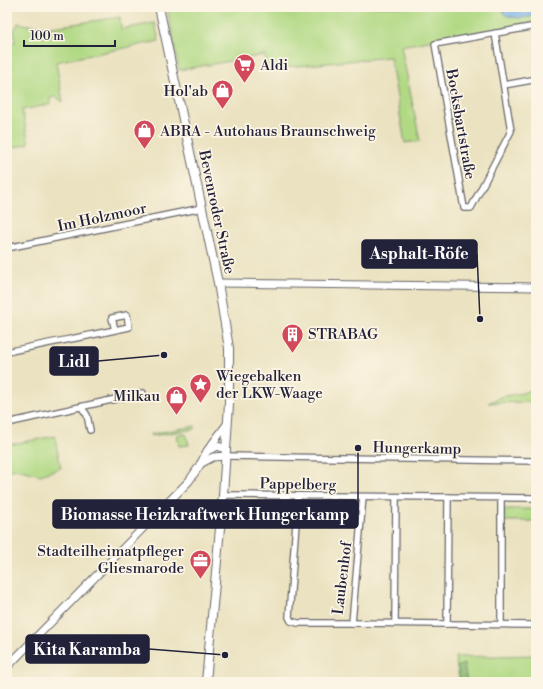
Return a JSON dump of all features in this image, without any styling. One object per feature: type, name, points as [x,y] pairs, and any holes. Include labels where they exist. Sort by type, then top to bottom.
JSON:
[{"type":"main road","name":"Bevenroder Straße","points":[[159,7],[218,283],[229,348],[230,370],[223,495],[206,682]]},
{"type":"street","points":[[532,80],[504,85],[495,33],[536,26]]},
{"type":"street","name":"Bocksbartstraße","points":[[495,33],[435,44],[464,208],[471,208],[511,131],[504,85]]},
{"type":"street","name":"Im Holzmoor","points":[[7,248],[202,208]]},
{"type":"street","points":[[218,283],[536,287]]},
{"type":"street","points":[[7,352],[115,330]]},
{"type":"street","points":[[7,420],[12,422],[143,394]]},
{"type":"street","points":[[82,408],[87,415],[90,430]]},
{"type":"street","points":[[7,667],[189,481],[207,451],[227,424]]},
{"type":"street","points":[[200,464],[225,453],[218,446],[207,451]]},
{"type":"street","name":"Hungerkamp","points":[[225,453],[536,461]]},
{"type":"street","name":"Pappelberg","points":[[223,495],[536,498]]},
{"type":"street","name":"Laubenhof","points":[[298,496],[289,617],[294,623],[352,623],[363,497]]},
{"type":"street","points":[[395,623],[396,497]]},
{"type":"street","points":[[447,624],[448,497]]},
{"type":"street","points":[[501,498],[501,624]]},
{"type":"street","points":[[352,623],[536,625]]},
{"type":"green space","points":[[167,7],[503,7],[504,14],[512,17],[528,17],[536,15],[536,22],[401,46],[420,141],[405,143],[390,57],[267,69],[264,55],[179,70]]},
{"type":"green space","points":[[120,17],[121,29],[155,23],[159,41],[56,62],[63,102],[56,97],[50,98],[51,104],[22,110],[29,144],[7,149],[7,45],[15,43],[14,30],[18,23],[46,28]]},
{"type":"green space","points":[[536,389],[536,402],[488,403],[504,396],[523,393]]},
{"type":"green space","points":[[195,426],[195,429],[151,436],[151,434]]},
{"type":"green space","points":[[186,434],[189,445],[179,446],[177,435]]},
{"type":"green space","points":[[55,436],[61,468],[40,475],[17,469],[7,471],[7,445]]},
{"type":"green space","points":[[503,509],[536,509],[536,521],[503,521]]},
{"type":"green space","points":[[536,655],[536,682],[460,682],[455,657]]},
{"type":"green space","points":[[464,664],[467,682],[460,682],[457,667]]},
{"type":"water","points":[[503,7],[536,7],[536,15],[516,18],[504,14]]},
{"type":"place","name":"Aldi","points":[[244,84]]},
{"type":"place","name":"Hol'ab","points":[[223,110]]},
{"type":"place","name":"ABRA - Autohaus Braunschweig","points":[[145,150]]},
{"type":"place","name":"Asphalt-Röfe","points":[[480,319]]},
{"type":"place","name":"STRABAG","points":[[292,354]]},
{"type":"place","name":"Lidl","points":[[164,355]]},
{"type":"place","name":"Wiegebalken der LKW-Waage","points":[[200,404]]},
{"type":"place","name":"Milkau","points":[[176,416]]},
{"type":"place","name":"Biomasse Heizkraftwerk Hungerkamp","points":[[358,448]]},
{"type":"place","name":"Stadteilheimatpfleger Gliesmarode","points":[[200,580]]},
{"type":"place","name":"Kita Karamba","points":[[225,655]]}]
